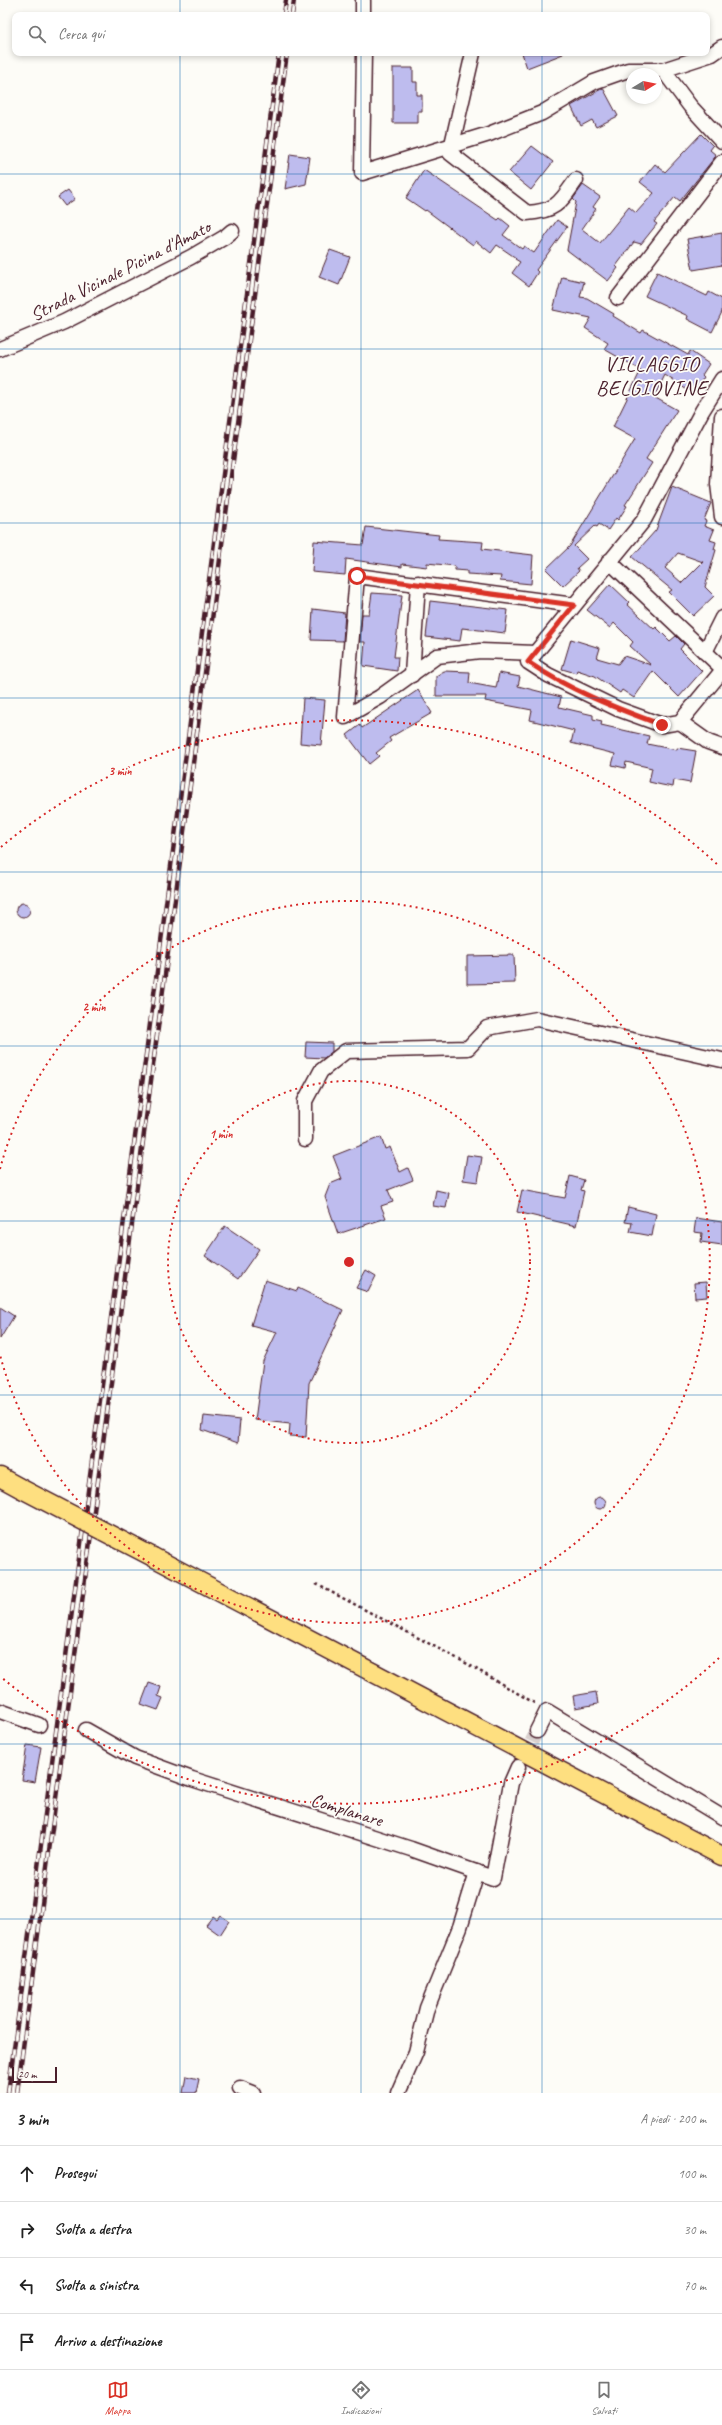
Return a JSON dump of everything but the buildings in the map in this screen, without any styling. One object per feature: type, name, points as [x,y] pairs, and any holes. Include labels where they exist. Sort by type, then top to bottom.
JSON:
[{"type":"main road","points":[[0,1477],[722,1856]]},
{"type":"street","points":[[363,0],[363,12]]},
{"type":"street","points":[[710,55],[722,47]]},
{"type":"street","points":[[364,56],[362,172],[489,134],[542,113],[601,80],[628,70],[663,70],[706,56]]},
{"type":"street","points":[[472,56],[450,153],[527,213],[544,212],[560,204],[576,180]]},
{"type":"street","points":[[663,70],[690,106],[722,141]]},
{"type":"street","points":[[618,298],[722,162]]},
{"type":"street","name":"Strada Vicinale Picina d'Amato","points":[[0,349],[64,322],[191,257],[226,237],[232,231]]},
{"type":"street","points":[[722,379],[702,411],[644,520],[528,662],[548,675],[580,692],[662,725],[680,722],[722,671]]},
{"type":"street","points":[[722,416],[718,484],[722,517]]},
{"type":"street","points":[[609,561],[722,668]]},
{"type":"street","points":[[535,653],[480,651],[437,656],[380,697],[345,717],[357,576],[574,605]]},
{"type":"street","points":[[412,674],[418,584]]},
{"type":"street","points":[[705,652],[722,618]]},
{"type":"street","points":[[680,722],[708,742],[722,747]]},
{"type":"street","points":[[305,1139],[305,1101],[321,1071],[346,1051],[468,1048],[487,1028],[537,1019],[722,1060]]},
{"type":"street","points":[[0,1711],[40,1726]]},
{"type":"street","points":[[537,1731],[547,1711],[722,1817]]},
{"type":"street","name":"Complanare","points":[[86,1730],[135,1758],[192,1779],[493,1878],[511,1783],[518,1768]]},
{"type":"street","points":[[398,2093],[416,2052],[427,2008],[460,1927],[477,1872]]},
{"type":"path","points":[[316,1584],[464,1662],[547,1711]]},
{"type":"tunnel","points":[[522,1761],[537,1731]]},
{"type":"railway","points":[[284,12],[286,0]]},
{"type":"railway","points":[[292,12],[294,0]]},
{"type":"railway","points":[[8,2093],[279,56]]},
{"type":"railway","points":[[17,2093],[287,56]]},
{"type":"district","name":"VILLAGGIO BELGIOVINE","points":[[652,376]]},
{"type":"route","points":[[357,576],[574,605],[528,662],[548,675],[580,692],[618,709],[662,725]]}]
